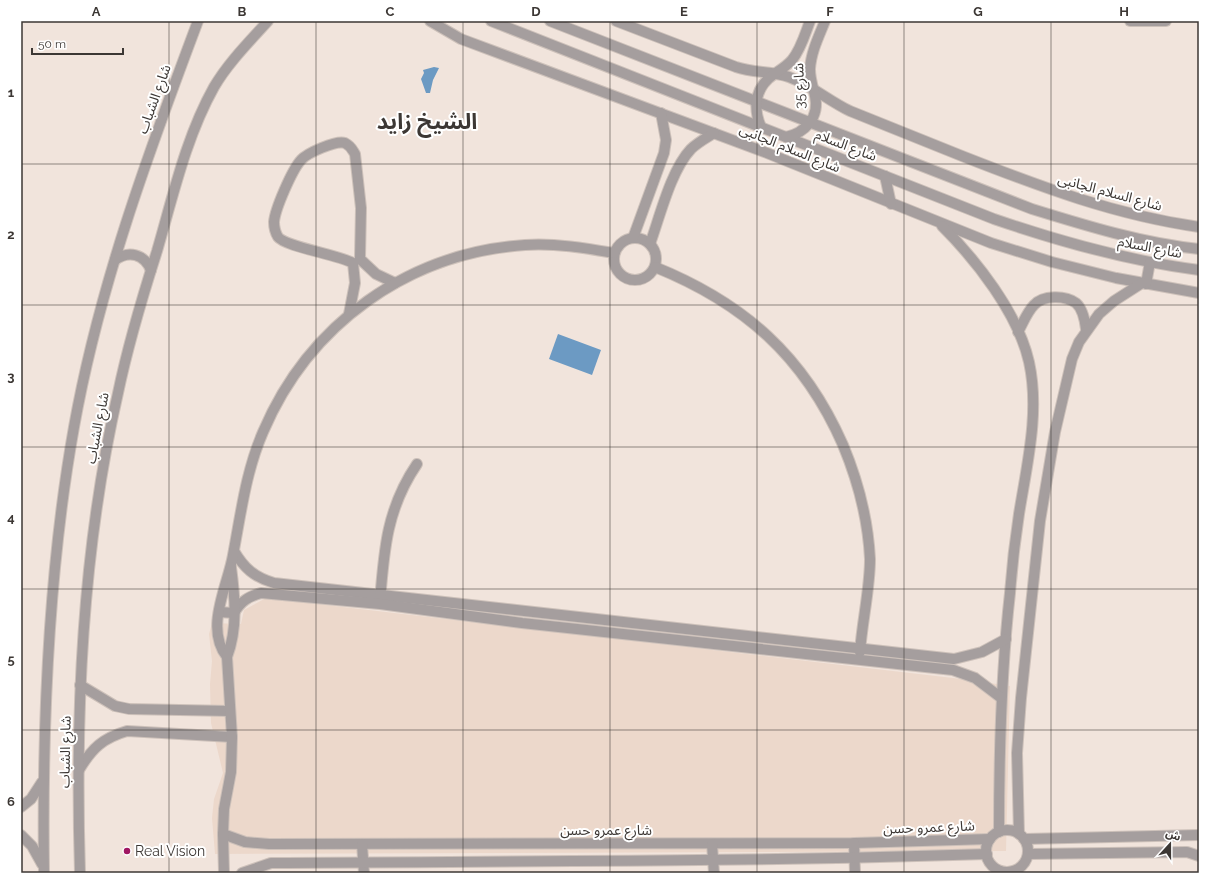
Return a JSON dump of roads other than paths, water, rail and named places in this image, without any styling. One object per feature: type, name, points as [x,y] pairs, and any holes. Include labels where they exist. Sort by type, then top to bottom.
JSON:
[{"type":"street","name":"شارع الشباب","points":[[44,870],[42,782],[47,683],[55,574],[74,428],[92,343],[143,168],[198,21]]},
{"type":"street","name":"شارع الشباب","points":[[80,873],[78,771],[80,685],[88,584],[105,457],[126,359],[151,270],[196,124],[215,86],[227,68],[268,21]]},
{"type":"street","name":"شارع السلام الجانبى","points":[[430,21],[461,39],[714,133],[991,243],[1052,262],[1144,284],[1199,292]]},
{"type":"street","name":"شارع السلام","points":[[491,21],[885,176],[1032,232],[1071,244],[1150,262],[1199,270]]},
{"type":"street","name":"شارع السلام","points":[[550,21],[757,100],[1032,209],[1112,233],[1199,249]]},
{"type":"street","name":"شارع السلام الجانبى","points":[[616,21],[748,71],[788,77],[848,110],[1034,185],[1088,204],[1136,216],[1199,227]]},
{"type":"street","name":"شارع 35","points":[[757,100],[763,85],[791,61],[797,53],[810,21]]},
{"type":"street","name":"شارع 35","points":[[786,137],[800,132],[811,122],[816,106],[812,89],[810,68],[825,21]]},
{"type":"street","points":[[1130,21],[1166,21]]},
{"type":"street","points":[[757,100],[756,110],[761,127]]},
{"type":"street","points":[[632,238],[660,166],[666,140],[661,114]]},
{"type":"street","points":[[650,244],[676,172],[691,149],[714,133]]},
{"type":"street","points":[[349,314],[355,288],[356,261],[360,208],[355,154],[351,147],[344,142],[308,154],[300,161],[279,206],[274,221],[274,230],[279,238],[286,243],[356,261],[376,274],[395,283]]},
{"type":"street","points":[[660,166],[676,172]]},
{"type":"street","points":[[885,176],[891,204]]},
{"type":"street","points":[[939,223],[962,247],[990,283],[1018,332],[1028,359],[1031,375],[1033,414],[1030,451],[1009,594],[1000,697],[999,832]]},
{"type":"street","points":[[632,238],[642,239],[650,244],[655,251],[657,259],[651,274],[644,279],[637,280],[628,280],[621,276],[616,269],[614,262],[614,253],[618,246],[624,240],[632,238]]},
{"type":"street","points":[[226,657],[222,651],[218,636],[219,612],[226,578],[231,567],[243,499],[250,470],[262,433],[273,410],[301,367],[349,314],[395,283],[419,271],[478,251],[525,245],[555,245],[614,253]]},
{"type":"street","points":[[115,260],[128,254],[136,254],[142,258],[151,270]]},
{"type":"street","points":[[1150,262],[1144,284],[1114,302],[1099,314],[1086,329],[1078,342],[1072,359],[1055,432],[1040,521],[1021,698],[1017,753],[1022,836],[1028,854],[1023,865],[1018,871],[1006,872],[1000,872],[989,861],[987,854],[987,846],[990,839],[999,832],[1013,831],[1022,836],[1199,835]]},
{"type":"street","points":[[655,267],[683,278],[709,292],[753,323],[783,351],[799,369],[822,402],[833,422],[853,469],[861,498],[868,538],[870,560],[859,659]]},
{"type":"street","points":[[1018,332],[1035,304],[1048,298],[1063,298],[1076,303],[1084,317],[1086,329]]},
{"type":"street","points":[[380,600],[392,515],[404,483],[417,464]]},
{"type":"street","points":[[234,551],[246,568],[262,579],[274,583],[522,623],[953,670],[975,678],[1000,697]]},
{"type":"street","points":[[224,873],[224,809],[231,772],[232,737],[226,657],[233,636],[234,613],[231,567]]},
{"type":"street","points":[[234,613],[240,603],[261,593],[523,610],[954,658],[982,652],[1006,639]]},
{"type":"street","points":[[522,623],[523,610]]},
{"type":"street","points":[[219,612],[234,613]]},
{"type":"street","points":[[575,629],[576,616]]},
{"type":"street","points":[[720,632],[720,645]]},
{"type":"street","points":[[953,670],[954,658]]},
{"type":"street","points":[[80,685],[115,706],[128,709],[230,711]]},
{"type":"street","points":[[78,771],[86,757],[98,745],[111,735],[127,731],[232,737]]},
{"type":"street","points":[[21,807],[31,799],[42,782]]},
{"type":"street","name":"شارع عمرو حسن","points":[[223,834],[257,844],[712,844],[854,843],[990,839]]},
{"type":"street","points":[[21,835],[32,846],[44,870]]},
{"type":"street","points":[[854,843],[854,873]]},
{"type":"street","points":[[362,844],[364,873]]},
{"type":"street","points":[[536,844],[537,861]]},
{"type":"street","points":[[712,844],[714,873]]},
{"type":"street","points":[[1028,854],[1187,852],[1199,856]]},
{"type":"street","name":"شارع عمرو حسن","points":[[242,873],[271,863],[713,860],[987,854]]},
{"type":"water","points":[[434,67],[439,68],[433,80],[430,93],[426,93],[421,79],[424,73],[423,70]]},
{"type":"water","points":[[558,334],[601,350],[592,375],[549,359]]},
{"type":"place","name":"Real Vision","points":[[127,851]]},
{"type":"district","name":"الشيخ زايد","points":[[427,121]]}]
